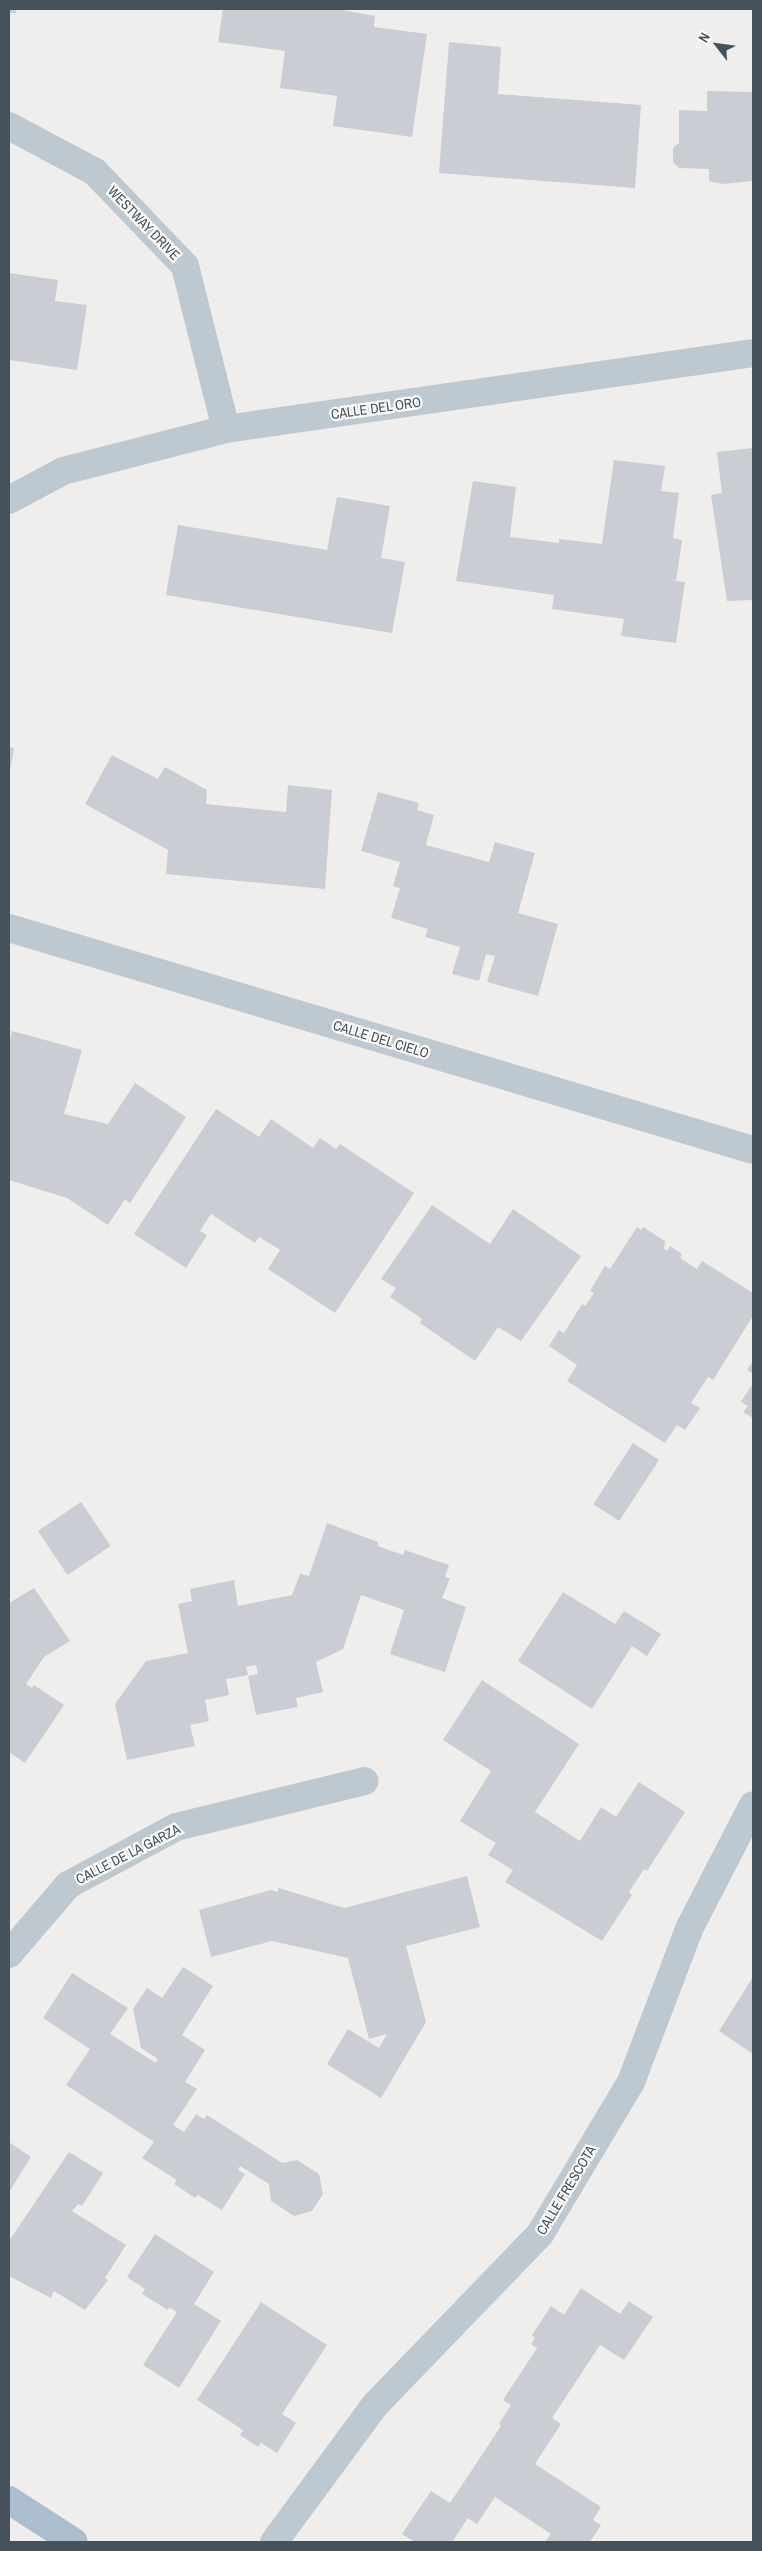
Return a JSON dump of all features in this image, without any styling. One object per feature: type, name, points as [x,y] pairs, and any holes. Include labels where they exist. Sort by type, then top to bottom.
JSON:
[{"type":"main road","points":[[9,2500],[74,2542]]},
{"type":"street","name":"WESTWAY DRIVE","points":[[9,126],[95,172],[185,266],[226,429]]},
{"type":"street","name":"CALLE DEL ORO","points":[[9,500],[64,471],[226,429],[753,353]]},
{"type":"street","name":"CALLE DEL CIELO","points":[[9,928],[753,1150]]},
{"type":"street","name":"CALLE DE LA GARZA","points":[[9,1954],[68,1885],[176,1827],[364,1781]]},
{"type":"street","name":"CALLE FRESCOTA","points":[[274,2542],[375,2406],[540,2234],[631,2082],[690,1927],[753,1805]]},
{"type":"building","points":[[9,9],[16,9],[16,13],[9,13]]},
{"type":"building","points":[[223,9],[337,9],[375,16],[374,27],[427,34],[412,137],[333,126],[337,96],[280,88],[285,51],[218,42]]},
{"type":"building","points":[[449,42],[501,47],[498,94],[641,105],[635,188],[439,173]]},
{"type":"building","points":[[707,91],[753,92],[753,181],[722,184],[709,181],[709,169],[679,168],[673,162],[673,148],[679,143],[679,110],[707,111]]},
{"type":"building","points":[[9,273],[58,280],[55,301],[87,305],[77,370],[9,360]]},
{"type":"building","points":[[753,448],[753,600],[727,601],[711,495],[722,493],[717,452]]},
{"type":"building","points":[[614,460],[665,466],[661,491],[679,493],[673,538],[682,540],[676,581],[685,582],[676,643],[621,636],[624,619],[552,609],[554,595],[456,581],[473,481],[516,487],[510,537],[559,543],[559,539],[602,544]]},
{"type":"building","points":[[337,497],[390,506],[381,558],[405,562],[392,633],[166,595],[178,525],[327,550]]},
{"type":"building","points":[[9,747],[14,748],[10,771],[9,771]]},
{"type":"building","points":[[112,755],[158,779],[165,767],[207,790],[206,804],[286,812],[288,785],[332,790],[325,889],[166,874],[168,850],[85,804]]},
{"type":"building","points":[[378,792],[419,803],[417,810],[434,815],[426,845],[489,862],[495,842],[535,853],[518,913],[558,924],[538,996],[487,982],[495,956],[486,954],[479,981],[452,974],[460,947],[425,937],[428,929],[391,918],[400,888],[393,886],[400,862],[361,851]]},
{"type":"building","points":[[12,1031],[82,1050],[64,1114],[108,1124],[135,1083],[186,1117],[130,1203],[125,1199],[108,1225],[67,1198],[9,1180],[9,1042]]},
{"type":"building","points":[[216,1109],[259,1137],[271,1119],[313,1148],[320,1138],[336,1149],[340,1144],[414,1193],[335,1313],[268,1269],[280,1250],[259,1237],[255,1243],[211,1214],[200,1231],[207,1235],[186,1268],[134,1234]]},
{"type":"building","points":[[432,1205],[490,1244],[513,1209],[581,1256],[521,1341],[498,1327],[475,1361],[420,1323],[422,1319],[390,1297],[396,1288],[381,1279]]},
{"type":"building","points":[[637,1227],[641,1230],[643,1227],[665,1241],[664,1249],[667,1251],[670,1246],[682,1254],[680,1258],[697,1269],[702,1261],[753,1293],[753,1316],[713,1380],[708,1377],[691,1403],[700,1408],[685,1430],[677,1425],[665,1443],[567,1381],[577,1365],[549,1346],[559,1330],[564,1333],[582,1304],[585,1306],[594,1293],[590,1291],[605,1266],[610,1269]]},
{"type":"building","points":[[753,1361],[753,1374],[747,1370]]},
{"type":"building","points":[[753,1383],[753,1418],[743,1412],[748,1406],[741,1402]]},
{"type":"building","points":[[633,1443],[659,1460],[619,1521],[593,1504]]},
{"type":"building","points":[[81,1502],[111,1546],[68,1575],[38,1531]]},
{"type":"building","points":[[327,1523],[378,1542],[378,1546],[403,1555],[405,1550],[449,1565],[445,1577],[450,1578],[442,1598],[466,1607],[445,1672],[390,1654],[404,1610],[361,1595],[343,1649],[316,1662],[323,1692],[296,1698],[298,1707],[256,1715],[248,1676],[258,1674],[256,1665],[246,1667],[248,1675],[226,1679],[229,1695],[205,1700],[209,1721],[190,1725],[195,1746],[127,1760],[115,1704],[146,1661],[188,1653],[178,1604],[192,1601],[190,1589],[234,1580],[238,1606],[292,1595],[300,1574],[309,1576]]},
{"type":"building","points":[[34,1588],[70,1641],[44,1657],[26,1684],[32,1688],[34,1685],[64,1705],[25,1763],[9,1752],[9,1603]]},
{"type":"building","points":[[563,1592],[615,1624],[624,1611],[661,1634],[647,1656],[632,1646],[592,1709],[518,1661]]},
{"type":"building","points":[[482,1680],[579,1744],[535,1812],[580,1841],[601,1807],[616,1817],[639,1782],[685,1812],[647,1871],[644,1869],[629,1892],[632,1895],[602,1941],[505,1882],[513,1870],[488,1855],[496,1843],[460,1821],[491,1771],[443,1740]]},
{"type":"building","points":[[467,1876],[480,1927],[406,1946],[426,2022],[381,2098],[327,2064],[348,2029],[379,2048],[387,2034],[369,2039],[348,1958],[272,1941],[211,1957],[199,1910],[271,1890],[277,1892],[279,1888],[344,1908]]},
{"type":"building","points":[[183,1967],[213,1986],[182,2035],[205,2050],[185,2082],[197,2089],[173,2125],[184,2132],[196,2114],[204,2119],[207,2115],[282,2163],[297,2160],[319,2174],[323,2194],[312,2211],[294,2216],[271,2201],[269,2184],[240,2166],[238,2170],[245,2174],[222,2210],[198,2195],[195,2198],[174,2184],[177,2180],[142,2158],[154,2142],[66,2085],[90,2049],[43,2018],[72,1973],[128,2008],[110,2034],[156,2063],[158,2059],[141,2048],[133,2009],[147,1988],[162,1998]]},
{"type":"building","points":[[753,1977],[753,2054],[719,2031]]},
{"type":"building","points":[[9,2142],[31,2157],[9,2192]]},
{"type":"building","points":[[69,2152],[103,2173],[82,2206],[78,2204],[72,2211],[126,2245],[105,2278],[108,2280],[85,2310],[54,2291],[51,2298],[9,2276],[9,2241]]},
{"type":"building","points":[[155,2234],[214,2272],[194,2304],[221,2321],[179,2388],[143,2365],[177,2312],[169,2307],[168,2310],[142,2294],[145,2289],[127,2277]]},
{"type":"building","points":[[581,2288],[620,2314],[629,2301],[653,2317],[624,2360],[600,2345],[552,2418],[561,2424],[535,2464],[601,2507],[593,2520],[601,2525],[590,2542],[545,2542],[551,2534],[495,2497],[477,2524],[468,2518],[452,2542],[415,2542],[402,2534],[431,2491],[450,2503],[501,2426],[499,2424],[511,2405],[503,2400],[537,2348],[531,2344],[535,2338],[532,2335],[551,2306],[564,2315]]},
{"type":"building","points":[[261,2302],[327,2345],[282,2414],[296,2423],[277,2453],[261,2443],[258,2447],[240,2435],[243,2430],[197,2400]]}]
